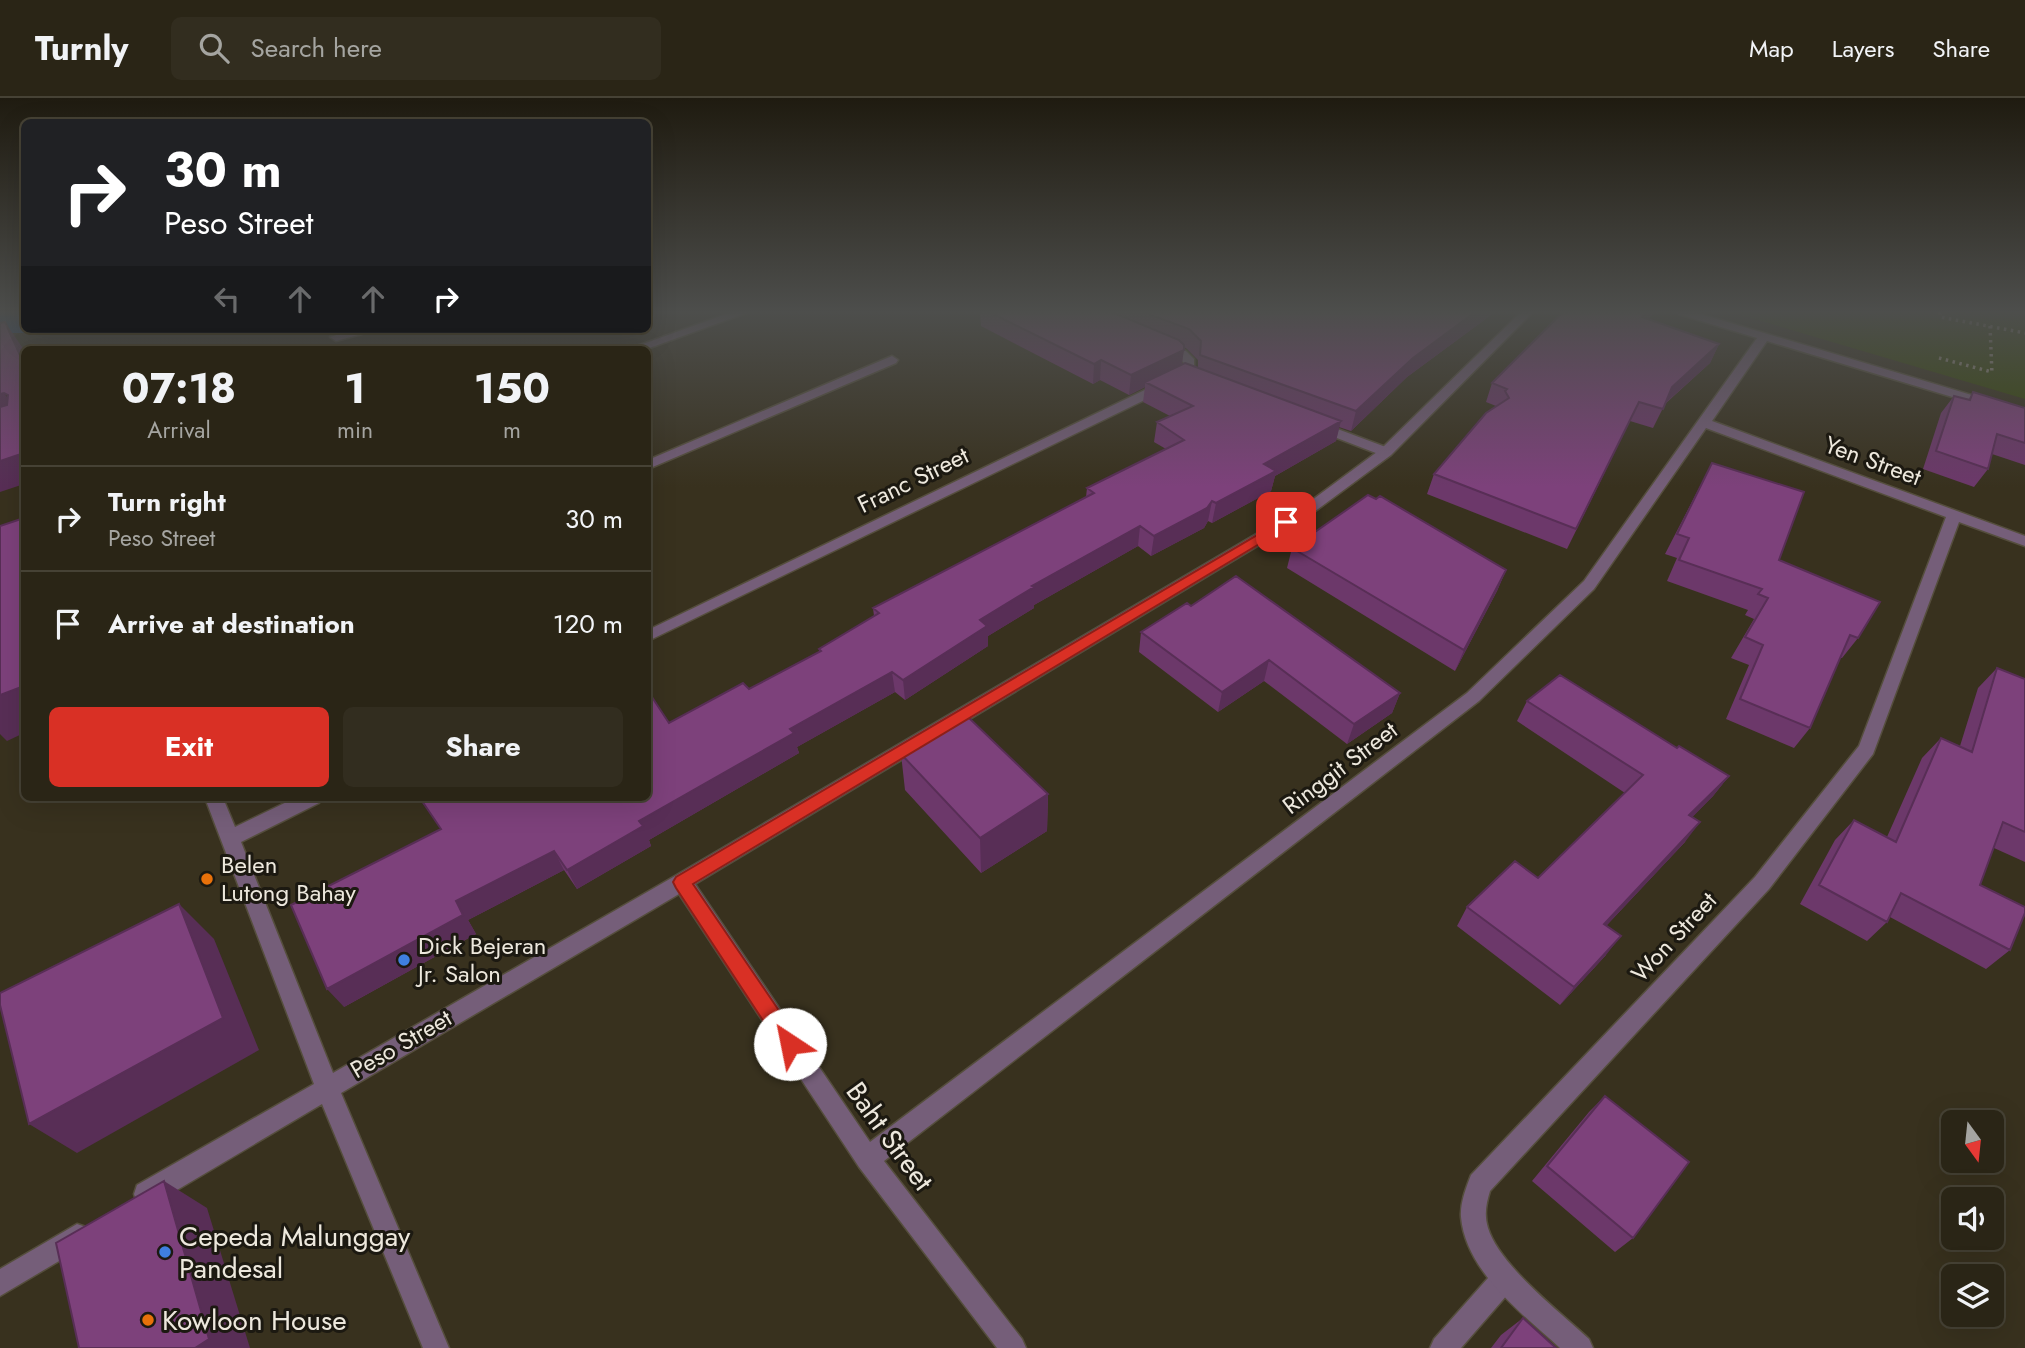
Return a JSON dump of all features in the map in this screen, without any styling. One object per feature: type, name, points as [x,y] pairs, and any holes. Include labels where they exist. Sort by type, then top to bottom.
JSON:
[{"type":"street","points":[[651,463],[868,370]]},
{"type":"street","name":"Franc Street","points":[[651,635],[1191,373],[1190,370]]},
{"type":"street","name":"Peso Street","points":[[127,1205],[682,882],[1309,509],[1386,452],[1468,370]]},
{"type":"street","name":"Ringgit Street","points":[[867,1159],[1473,697],[1588,585],[1741,370]]},
{"type":"street","points":[[1876,370],[2025,415]]},
{"type":"street","points":[[1298,419],[1386,452]]},
{"type":"street","name":"Yen Street","points":[[1705,423],[2025,541]]},
{"type":"street","name":"Won Street","points":[[1580,1348],[1505,1278],[1478,1239],[1473,1215],[1480,1184],[1762,883],[1867,750],[1954,515]]},
{"type":"street","points":[[215,801],[327,1087],[436,1348]]},
{"type":"street","points":[[230,838],[306,801]]},
{"type":"street","name":"Baht Street","points":[[682,882],[867,1159],[1013,1348]]},
{"type":"street","points":[[0,1283],[93,1227]]},
{"type":"street","points":[[1443,1348],[1505,1278]]},
{"type":"path","points":[[1992,370],[1993,405]]},
{"type":"green space","points":[[1928,370],[2025,370],[2025,399]]},
{"type":"building","points":[[0,370],[21,370],[21,454],[0,461],[0,407],[7,405],[8,395],[0,394]]},
{"type":"building","points":[[1122,370],[1141,370],[1131,375]]},
{"type":"building","points":[[1170,370],[1205,370],[1341,421],[1264,464],[1276,471],[1216,503],[1212,501],[1207,508],[1154,536],[1140,526],[1032,586],[1034,587],[980,620],[987,626],[903,680],[892,672],[790,729],[794,733],[639,821],[643,826],[567,870],[554,851],[456,901],[463,915],[327,989],[291,905],[441,829],[422,801],[651,801],[651,696],[669,723],[743,683],[749,689],[821,651],[819,649],[879,613],[873,608],[1094,493],[1087,488],[1184,440],[1157,422],[1193,406],[1145,382]]},
{"type":"building","points":[[1243,370],[1400,370],[1356,411]]},
{"type":"building","points":[[1505,370],[1690,370],[1672,387],[1663,409],[1639,402],[1576,529],[1434,474],[1486,413],[1509,398],[1505,391],[1507,389],[1492,383]]},
{"type":"building","points":[[1973,392],[2025,408],[2025,443],[1997,434],[1988,469],[1936,451],[1954,396],[1970,400]]},
{"type":"building","points":[[1712,463],[1804,492],[1779,560],[1880,602],[1858,638],[1850,635],[1810,728],[1740,699],[1763,645],[1745,637],[1768,598],[1758,594],[1762,589],[1679,560],[1689,538],[1677,534]]},
{"type":"building","points":[[1368,495],[1376,499],[1380,496],[1506,570],[1464,650],[1292,548]]},
{"type":"building","points":[[21,519],[21,687],[0,695],[0,526]]},
{"type":"building","points":[[1236,576],[1400,693],[1354,724],[1269,660],[1222,692],[1141,632],[1187,603],[1191,606]]},
{"type":"building","points":[[1997,668],[2025,679],[2025,832],[2003,822],[1980,885],[2025,907],[2010,950],[1901,893],[1887,922],[1819,885],[1854,820],[1896,842],[1941,738],[1972,752]]},
{"type":"building","points":[[1560,675],[1677,748],[1679,746],[1729,776],[1689,815],[1700,822],[1604,924],[1621,936],[1574,987],[1467,907],[1515,861],[1538,878],[1643,775],[1527,701]]},
{"type":"building","points":[[967,716],[1048,794],[980,838],[901,754]]},
{"type":"building","points":[[179,904],[223,1018],[29,1124],[0,1005],[0,993]]},
{"type":"building","points":[[1605,1096],[1689,1162],[1633,1238],[1547,1166]]},
{"type":"building","points":[[164,1181],[209,1339],[195,1348],[79,1348],[56,1243]]},
{"type":"building","points":[[1523,1318],[1556,1348],[1501,1348]]},
{"type":"place","name":"Belen Lutong Bahay","points":[[207,879]]},
{"type":"place","name":"Dick Bejeran Jr. Salon","points":[[404,960]]},
{"type":"place","name":"Cepeda Malunggay Pandesal","points":[[165,1252]]},
{"type":"place","name":"Kowloon House","points":[[148,1320]]},
{"type":"route","points":[[790,1044],[682,882],[1286,522]]}]
